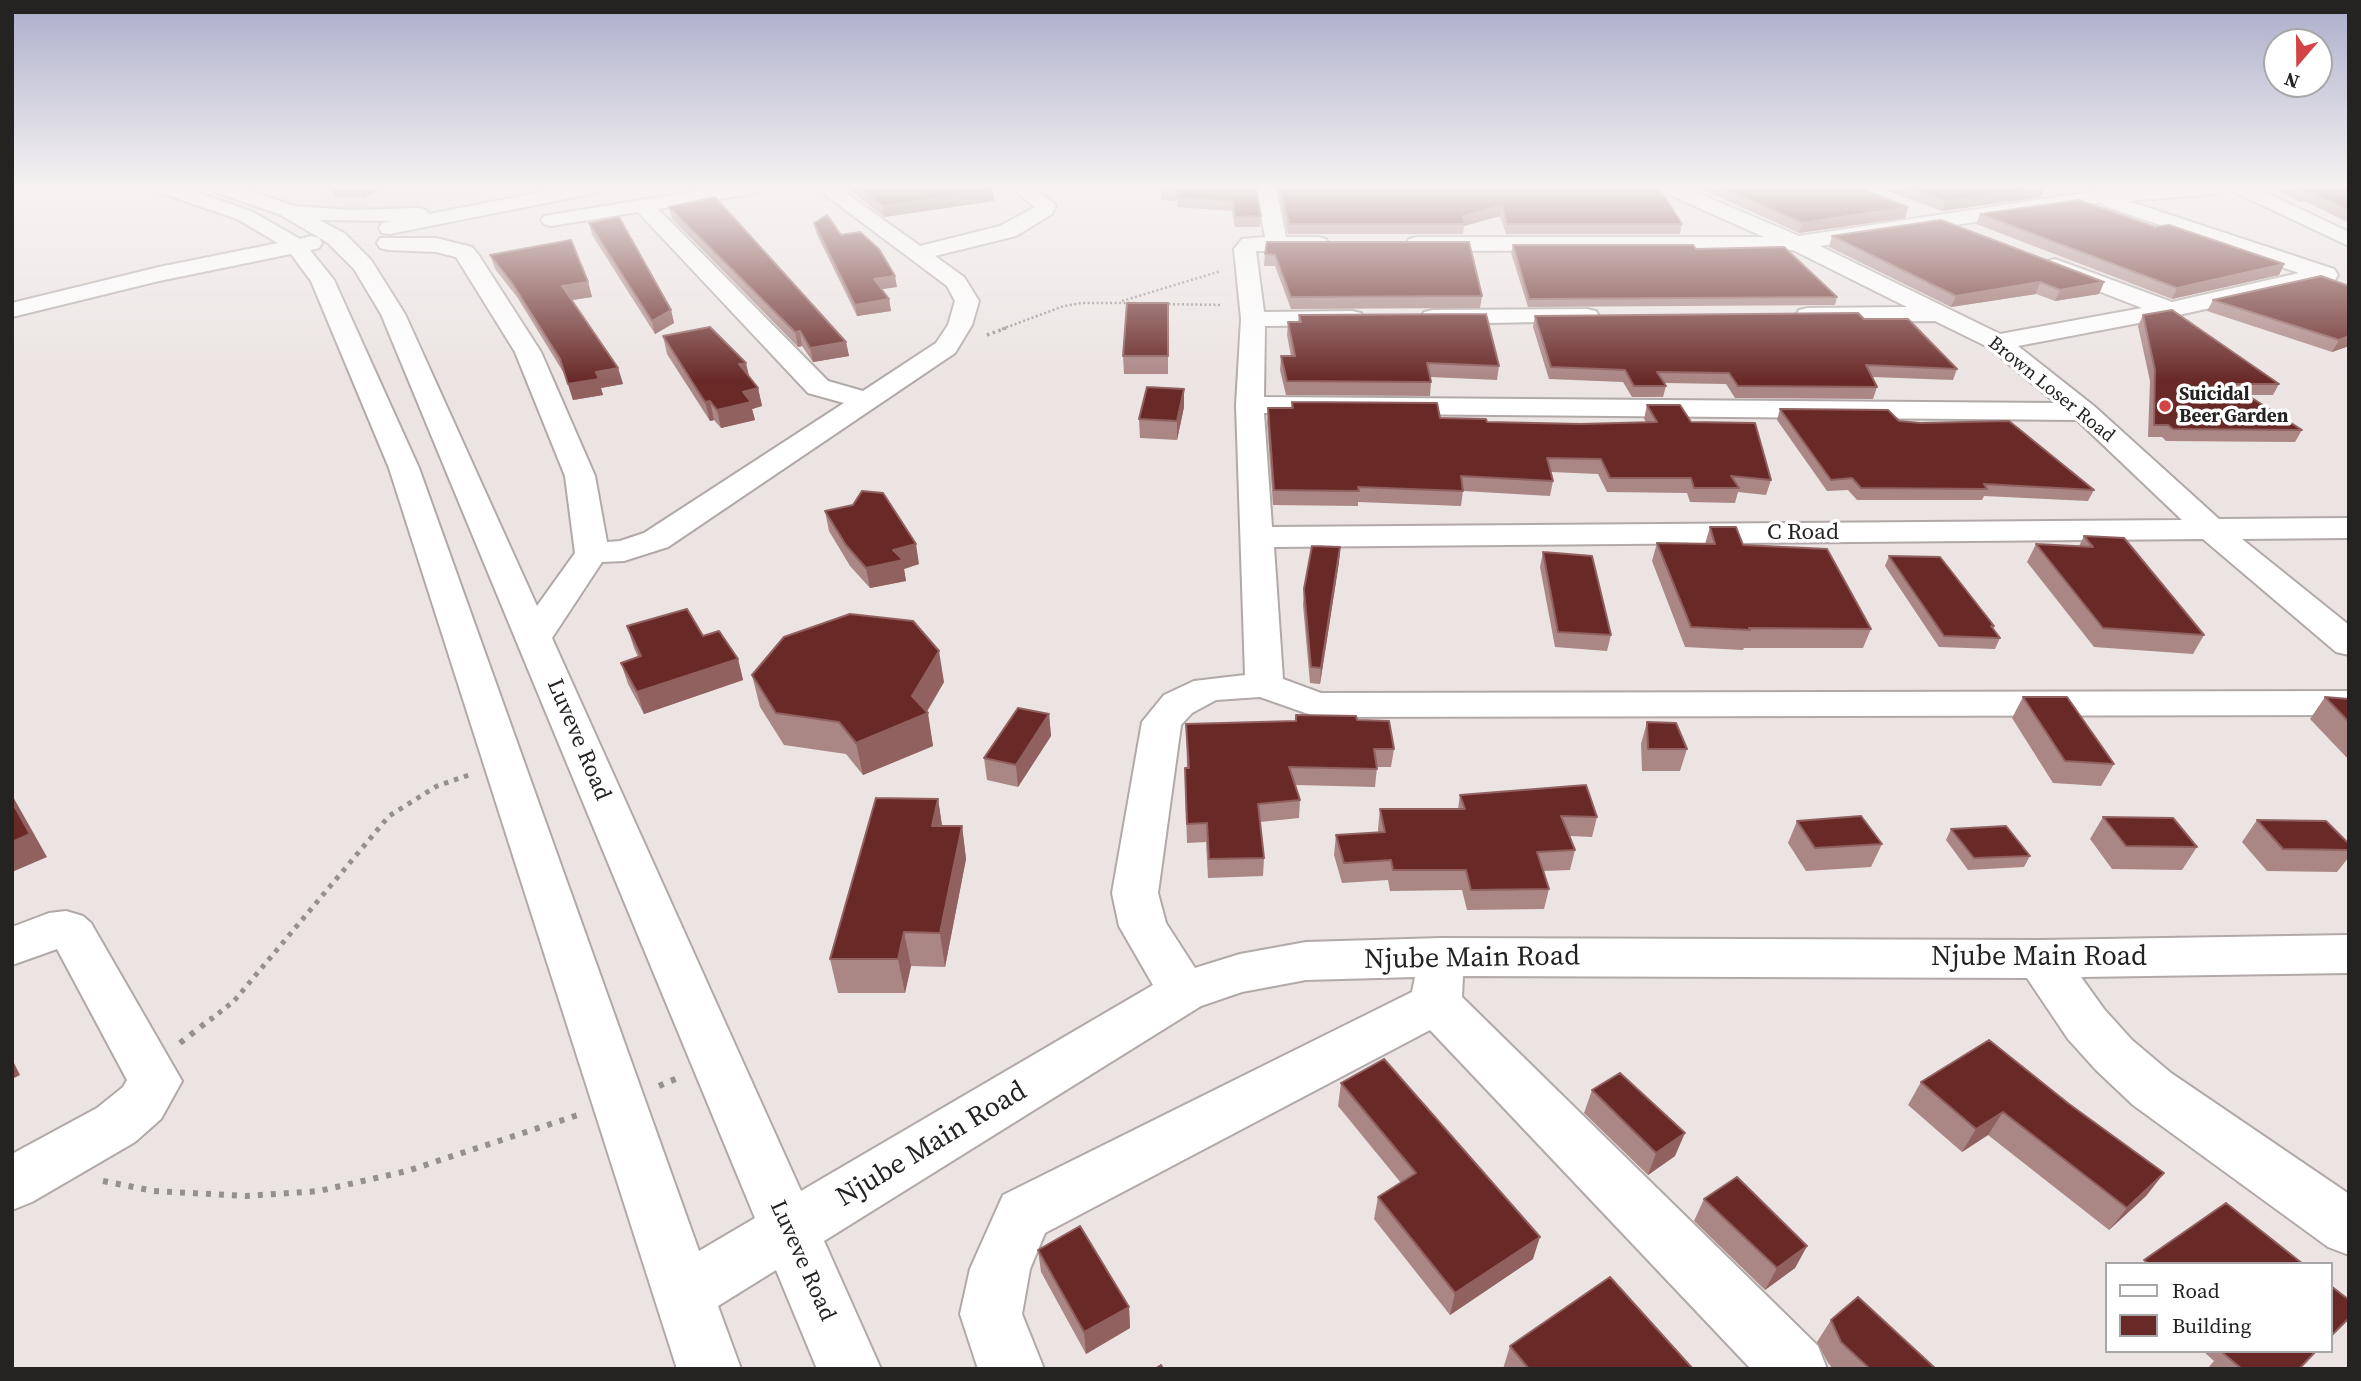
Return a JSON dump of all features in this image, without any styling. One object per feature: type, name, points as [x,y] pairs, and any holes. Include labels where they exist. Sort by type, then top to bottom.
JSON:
[{"type":"street","points":[[159,274],[203,252]]},
{"type":"street","points":[[321,254],[327,252]]},
{"type":"street","points":[[159,274],[238,269],[328,252]]},
{"type":"street","points":[[12,310],[159,274],[341,252]]},
{"type":"street","points":[[462,252],[470,259],[528,352],[580,476],[592,553],[534,637]]},
{"type":"street","points":[[689,252],[818,387],[868,401]]},
{"type":"street","points":[[1245,252],[1251,312],[1250,405],[1264,685]]},
{"type":"street","name":"Brown Loser Road","points":[[1816,252],[1997,342],[2084,412],[2212,530],[2349,644]]},
{"type":"street","points":[[2261,252],[2337,278]]},
{"type":"street","points":[[592,553],[624,551],[656,540],[946,348],[960,324],[967,301],[956,282],[916,253]]},
{"type":"street","points":[[321,254],[404,468],[709,1369]]},
{"type":"street","name":"Luveve Road","points":[[321,254],[393,314],[849,1369]]},
{"type":"street","points":[[2030,256],[2170,310]]},
{"type":"street","points":[[1997,342],[2337,278]]},
{"type":"street","points":[[1251,312],[1377,318]]},
{"type":"street","points":[[1778,315],[1943,314]]},
{"type":"street","points":[[1405,317],[1612,316]]},
{"type":"street","points":[[1250,405],[2084,412]]},
{"type":"street","name":"C Road","points":[[1257,537],[2349,528]]},
{"type":"street","points":[[1183,992],[1143,926],[1135,893],[1162,722],[1178,704],[1208,689],[1264,685],[1317,705],[2349,702]]},
{"type":"street","points":[[12,947],[49,931],[66,929],[74,936],[155,1082],[142,1103],[116,1125],[12,1184]]},
{"type":"street","name":"Njube Main Road","points":[[684,1293],[1183,992],[1240,973],[1306,961],[1438,980],[2041,959],[2349,954]]},
{"type":"street","points":[[2041,959],[2086,1024],[2114,1055],[2152,1089],[2349,1228]]},
{"type":"street","points":[[1012,1369],[1003,1352],[992,1314],[1000,1269],[1024,1214],[1438,980],[1794,1369]]},
{"type":"path","points":[[1114,303],[1245,263]]},
{"type":"path","points":[[946,348],[1064,306],[1082,303],[1141,303]]},
{"type":"path","points":[[1155,303],[1251,312]]},
{"type":"path","points":[[147,1065],[191,1037],[234,1001],[389,816],[437,786],[505,764]]},
{"type":"path","points":[[71,1150],[104,1182],[153,1191],[246,1196],[319,1191],[407,1171],[619,1101],[716,1063]]},
{"type":"building","points":[[504,252],[576,252],[588,282],[562,286],[618,368],[596,372],[599,379],[568,384],[560,359],[512,283],[490,255]]},
{"type":"building","points":[[608,252],[639,252],[671,310],[652,321]]},
{"type":"building","points":[[715,252],[765,252],[846,342],[810,348],[800,331],[795,332]]},
{"type":"building","points":[[829,252],[881,252],[895,276],[874,279],[889,299],[855,305]]},
{"type":"building","points":[[1472,252],[1482,296],[1291,297],[1275,255],[1265,254]]},
{"type":"building","points":[[1515,252],[1790,252],[1837,297],[1529,299]]},
{"type":"building","points":[[1866,252],[2026,252],[2104,282],[2060,290],[2040,282],[1956,296]]},
{"type":"building","points":[[2082,252],[2250,252],[2284,264],[2177,288]]},
{"type":"building","points":[[2321,276],[2349,286],[2349,336],[2339,340],[2213,300]]},
{"type":"building","points":[[1127,303],[1168,303],[1168,356],[1123,356]]},
{"type":"building","points":[[2172,310],[2279,384],[2230,384],[2302,430],[2173,429],[2168,425],[2154,425],[2155,370],[2143,315]]},
{"type":"building","points":[[1858,313],[1864,319],[1908,319],[1957,369],[1866,365],[1877,387],[1738,386],[1729,373],[1657,372],[1666,386],[1634,386],[1625,370],[1551,367],[1535,316]]},
{"type":"building","points":[[1486,314],[1499,366],[1427,363],[1431,382],[1287,381],[1281,356],[1295,356],[1288,322],[1301,322],[1299,315]]},
{"type":"building","points":[[710,327],[746,363],[739,364],[758,388],[743,392],[751,402],[717,410],[710,401],[705,402],[663,336]]},
{"type":"building","points":[[1147,387],[1184,389],[1177,421],[1139,419]]},
{"type":"building","points":[[1292,402],[1437,403],[1440,418],[1581,424],[1657,422],[1647,405],[1680,405],[1691,422],[1755,423],[1771,480],[1731,476],[1739,488],[1694,488],[1691,478],[1610,478],[1601,459],[1547,458],[1553,481],[1461,476],[1463,491],[1358,487],[1359,491],[1274,490],[1268,408],[1293,408]]},
{"type":"building","points":[[1780,409],[1888,410],[1899,421],[1920,423],[2009,421],[2094,490],[1984,484],[1987,489],[1861,488],[1852,478],[1831,480]]},
{"type":"building","points":[[862,491],[883,493],[916,544],[893,550],[903,560],[866,568],[846,545],[825,511],[853,505]]},
{"type":"building","points":[[1710,527],[1736,527],[1743,545],[1827,549],[1871,629],[1749,628],[1750,630],[1691,627],[1657,543],[1715,544]]},
{"type":"building","points":[[2084,536],[2124,538],[2204,635],[2103,628],[2036,544],[2093,547]]},
{"type":"building","points":[[1312,546],[1340,547],[1321,668],[1311,667],[1304,589]]},
{"type":"building","points":[[1543,552],[1592,556],[1611,635],[1558,632]]},
{"type":"building","points":[[1889,556],[1940,557],[1994,626],[1991,626],[2000,638],[1944,636]]},
{"type":"building","points":[[687,609],[703,636],[719,631],[738,659],[637,692],[621,663],[641,656],[627,626]]},
{"type":"building","points":[[850,614],[913,621],[939,651],[912,696],[928,713],[856,743],[839,722],[776,713],[752,675],[784,637]]},
{"type":"building","points":[[2023,697],[2067,697],[2114,764],[2065,761]]},
{"type":"building","points":[[2325,697],[2349,699],[2349,722]]},
{"type":"building","points":[[1018,708],[1049,714],[1016,765],[984,758]]},
{"type":"building","points":[[1296,715],[1356,716],[1357,720],[1389,721],[1394,749],[1374,749],[1377,769],[1289,767],[1300,800],[1258,804],[1264,858],[1209,859],[1207,823],[1187,824],[1185,768],[1189,768],[1186,724],[1296,721]]},
{"type":"building","points":[[1647,722],[1676,723],[1687,749],[1648,749]]},
{"type":"building","points":[[1586,785],[1597,817],[1561,816],[1575,850],[1537,852],[1549,889],[1471,890],[1466,870],[1393,870],[1391,860],[1344,863],[1336,835],[1385,832],[1380,809],[1465,809],[1460,795]]},
{"type":"building","points":[[876,798],[938,799],[932,826],[962,826],[940,933],[904,932],[898,959],[830,959]]},
{"type":"building","points":[[12,802],[30,834],[12,842]]},
{"type":"building","points":[[1861,816],[1882,844],[1815,848],[1797,821]]},
{"type":"building","points":[[2103,817],[2173,818],[2197,847],[2126,846]]},
{"type":"building","points":[[2257,820],[2326,821],[2349,844],[2349,850],[2283,849]]},
{"type":"building","points":[[2006,826],[2030,856],[1974,858],[1951,829]]},
{"type":"building","points":[[1989,1040],[2069,1104],[2164,1173],[2127,1208],[2003,1112],[1976,1129],[1921,1082]]},
{"type":"building","points":[[1384,1059],[1540,1237],[1455,1293],[1378,1197],[1416,1173],[1341,1083]]},
{"type":"building","points":[[1620,1073],[1685,1133],[1656,1153],[1592,1090]]},
{"type":"building","points":[[1737,1177],[1807,1246],[1777,1268],[1704,1199]]},
{"type":"building","points":[[2226,1203],[2300,1262],[2146,1262],[2144,1260]]},
{"type":"building","points":[[1080,1226],[1129,1307],[1084,1332],[1038,1250]]},
{"type":"building","points":[[1610,1277],[1693,1369],[1529,1369],[1510,1346]]},
{"type":"building","points":[[2333,1288],[2349,1300],[2349,1318],[2333,1334]]},
{"type":"building","points":[[1858,1297],[1936,1369],[1870,1369],[1841,1342],[1831,1320]]},
{"type":"building","points":[[2223,1353],[2314,1353],[2299,1369],[2242,1369]]},
{"type":"place","name":"Suicidal Beer Garden","points":[[2165,406]]}]
